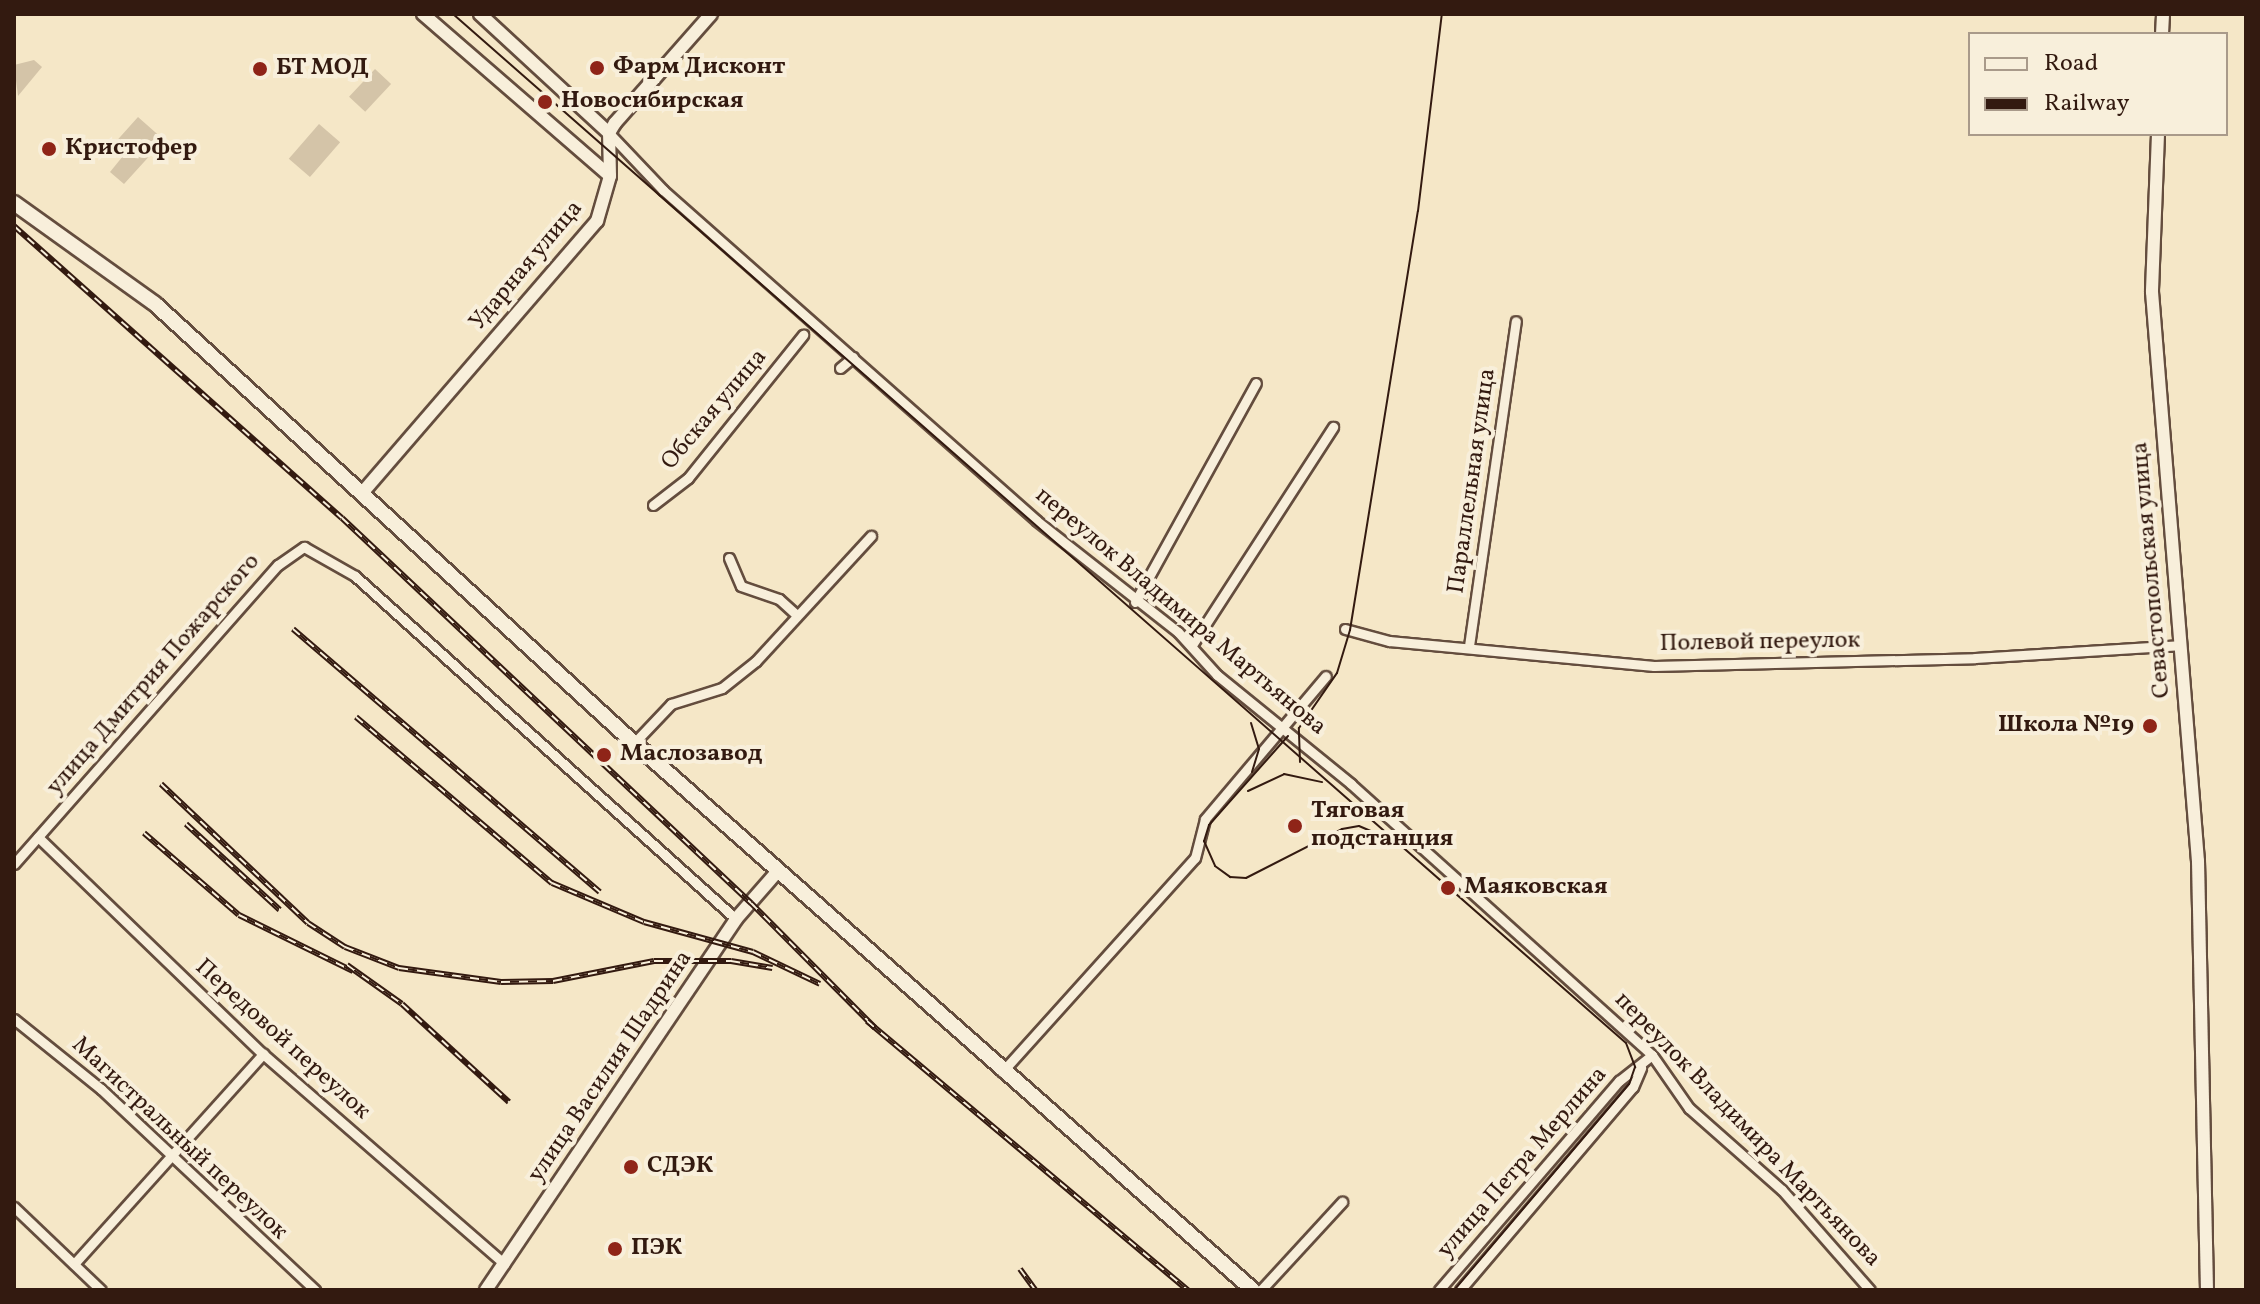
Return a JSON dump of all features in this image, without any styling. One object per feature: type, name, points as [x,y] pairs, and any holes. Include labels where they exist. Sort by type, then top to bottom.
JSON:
[{"type":"main road","points":[[14,203],[155,304],[777,872],[1253,1290]]},
{"type":"street","points":[[423,14],[610,176]]},
{"type":"street","name":"переулок Владимира Мартьянова","points":[[480,14],[609,133],[663,190],[1135,602],[1192,645],[1217,675],[1351,784],[1652,1055],[1689,1108],[1782,1190],[1870,1290]]},
{"type":"street","points":[[609,133],[711,14]]},
{"type":"street","name":"Ударная улица","points":[[363,492],[597,221],[610,176],[609,133]]},
{"type":"street","name":"Севастопольская улица","points":[[2158,136],[2152,292],[2198,861],[2207,1290]]},
{"type":"street","name":"Параллельная улица","points":[[1469,646],[1516,321]]},
{"type":"street","name":"Обская улица","points":[[653,505],[688,478],[803,335]]},
{"type":"street","points":[[840,368],[853,357]]},
{"type":"street","points":[[1135,602],[1256,383]]},
{"type":"street","points":[[1192,645],[1333,427]]},
{"type":"street","points":[[634,743],[671,704],[729,684],[871,536]]},
{"type":"street","name":"улица Дмитрия Пожарского","points":[[14,864],[135,722],[294,552],[309,548],[340,563],[736,919]]},
{"type":"street","points":[[729,558],[741,586],[779,599],[797,615]]},
{"type":"street","name":"Полевой переулок","points":[[1345,629],[1389,641],[1469,646],[1654,666],[1975,658],[2179,645]]},
{"type":"street","points":[[1002,1072],[1195,858],[1202,824],[1326,676]]},
{"type":"street","name":"Передовой переулок","points":[[38,837],[263,1054],[505,1264]]},
{"type":"street","name":"улица Василия Шадрина","points":[[486,1290],[736,919],[777,872]]},
{"type":"street","name":"Магистральный переулок","points":[[14,1019],[173,1155],[315,1290]]},
{"type":"street","points":[[74,1264],[263,1054]]},
{"type":"street","name":"улица Петра Мерлина","points":[[1460,1290],[1633,1087],[1641,1068],[1652,1055]]},
{"type":"street","name":"улица Петра Мерлина","points":[[1439,1290],[1619,1081],[1641,1068]]},
{"type":"street","points":[[1261,1290],[1342,1202]]},
{"type":"street","points":[[14,1207],[101,1290]]},
{"type":"shaded area","points":[[34,60],[42,67],[18,96],[14,65]]},
{"type":"shaded area","points":[[375,69],[391,84],[365,112],[349,97]]},
{"type":"shaded area","points":[[138,117],[164,140],[124,184],[110,172],[123,156],[112,146]]},
{"type":"shaded area","points":[[319,124],[340,142],[310,177],[289,159]]},
{"type":"tram line","points":[[453,14],[1626,1043],[1635,1067],[1629,1084],[1454,1290]]},
{"type":"tram line","points":[[1300,762],[1299,728],[1337,673],[1350,630],[1418,211],[1442,14]]},
{"type":"tram line","points":[[1251,723],[1259,749],[1252,772]]},
{"type":"tram line","points":[[1288,736],[1209,825],[1204,841],[1215,866],[1230,877],[1246,878],[1342,829],[1359,826],[1378,834]]},
{"type":"tram line","points":[[1248,791],[1284,774],[1322,782]]},
{"type":"railway","points":[[14,226],[342,518],[751,903],[875,1028]]},
{"type":"railway","points":[[293,629],[600,892]]},
{"type":"railway","points":[[356,717],[552,883],[644,922],[753,952],[820,984]]},
{"type":"railway","points":[[161,784],[308,923],[345,947],[399,968],[501,982],[553,981],[654,961],[731,961],[772,968]]},
{"type":"railway","points":[[186,824],[280,910]]},
{"type":"railway","points":[[144,833],[239,915],[353,971]]},
{"type":"railway","points":[[347,965],[402,1004],[509,1102]]},
{"type":"railway","points":[[867,1021],[1188,1290]]},
{"type":"railway","points":[[1020,1269],[1035,1290]]},
{"type":"place","name":"Фарм Дисконт","points":[[597,68]]},
{"type":"place","name":"БТ МОД","points":[[260,69]]},
{"type":"place","name":"Новосибирская","points":[[545,102]]},
{"type":"place","name":"Кристофер","points":[[49,149]]},
{"type":"place","name":"Школа №19","points":[[2150,726]]},
{"type":"place","name":"Маслозавод","points":[[604,755]]},
{"type":"place","name":"Тяговая подстанция","points":[[1295,826]]},
{"type":"place","name":"Маяковская","points":[[1448,888]]},
{"type":"place","name":"СДЭК","points":[[631,1167]]},
{"type":"place","name":"ПЭК","points":[[615,1249]]}]
